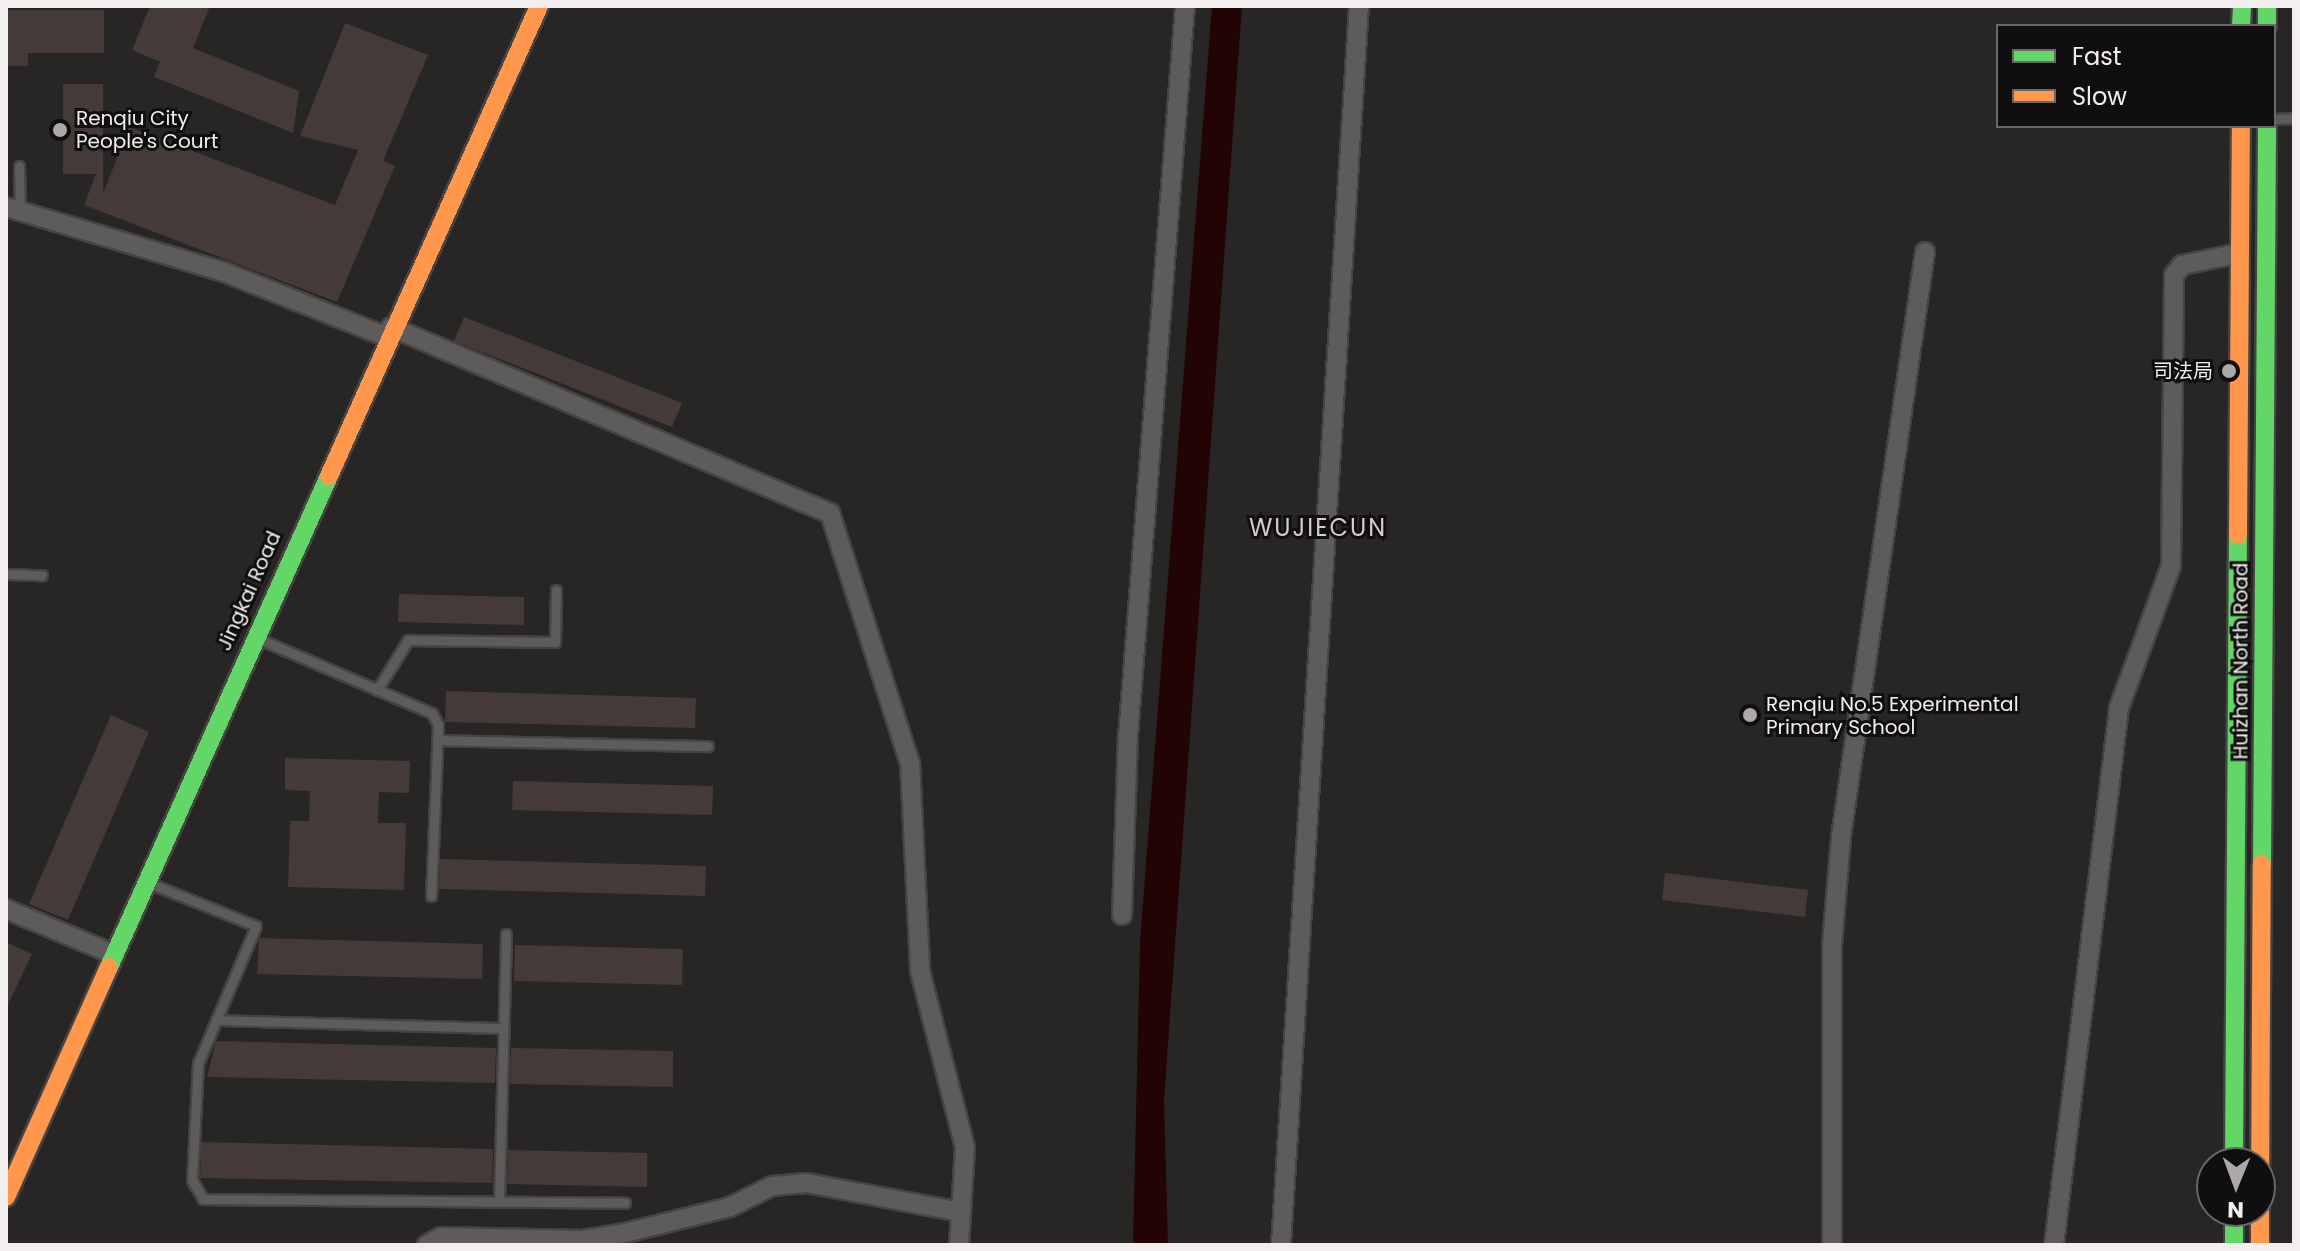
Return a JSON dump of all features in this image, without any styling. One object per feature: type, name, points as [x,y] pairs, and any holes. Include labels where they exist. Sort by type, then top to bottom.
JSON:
[{"type":"main road","name":"Jingkai Road","points":[[6,1197],[389,332],[539,6]]},
{"type":"main road","name":"Huizhan North Road","points":[[2234,1147],[2241,128]]},
{"type":"main road","name":"Huizhan North Road","points":[[2260,1147],[2267,128]]},
{"type":"street","points":[[1122,915],[1129,721],[1185,6]]},
{"type":"street","points":[[1281,1245],[1359,6]]},
{"type":"street","points":[[13,209],[224,272],[389,332],[830,513],[910,763],[920,971],[960,1115],[959,1245]]},
{"type":"street","points":[[1832,1245],[1832,945],[1841,837],[1925,252]]},
{"type":"street","points":[[2054,1245],[2119,708],[2171,566],[2174,275],[2182,265],[2240,253]]},
{"type":"street","points":[[6,909],[113,954]]},
{"type":"street","points":[[427,1245],[441,1237],[563,1240],[625,1233],[730,1207],[772,1186],[807,1183],[961,1212]]},
{"type":"lane","points":[[13,209],[19,166]]},
{"type":"lane","points":[[6,574],[42,575]]},
{"type":"lane","points":[[377,690],[408,640],[555,642],[556,590]]},
{"type":"lane","points":[[253,636],[432,713],[437,740],[431,896]]},
{"type":"lane","points":[[437,740],[708,746]]},
{"type":"lane","points":[[145,882],[256,926],[216,1020],[196,1083],[192,1180],[203,1199],[625,1203]]},
{"type":"lane","points":[[499,1202],[506,934]]},
{"type":"lane","points":[[216,1020],[503,1028]]},
{"type":"shaded area","points":[[1212,6],[1242,6],[1164,1100],[1168,1245],[1133,1245],[1140,942]]},
{"type":"building","points":[[150,6],[210,6],[193,48],[299,91],[293,133],[154,77],[160,62],[132,50]]},
{"type":"building","points":[[6,10],[104,10],[104,53],[28,53],[28,66],[6,66]]},
{"type":"building","points":[[345,23],[428,55],[383,161],[395,166],[337,302],[84,205],[96,174],[63,174],[63,84],[103,84],[103,194],[129,127],[335,205],[358,150],[300,136]]},
{"type":"building","points":[[464,317],[682,403],[672,427],[454,341]]},
{"type":"building","points":[[399,594],[524,597],[524,625],[398,622]]},
{"type":"building","points":[[446,691],[696,698],[695,728],[445,722]]},
{"type":"building","points":[[111,715],[149,732],[68,920],[29,904]]},
{"type":"building","points":[[285,758],[410,761],[409,793],[379,792],[378,823],[406,823],[404,890],[288,887],[290,821],[309,821],[310,791],[285,790]]},
{"type":"building","points":[[513,781],[713,786],[712,815],[512,810]]},
{"type":"building","points":[[440,859],[706,866],[705,896],[439,889]]},
{"type":"building","points":[[1665,873],[1808,890],[1805,917],[1662,900]]},
{"type":"building","points":[[259,938],[483,944],[482,979],[257,974]]},
{"type":"building","points":[[6,942],[32,954],[6,1009]]},
{"type":"building","points":[[515,945],[683,949],[682,985],[514,981]]},
{"type":"building","points":[[216,1041],[496,1048],[495,1083],[207,1077]]},
{"type":"building","points":[[511,1048],[673,1051],[673,1087],[510,1084]]},
{"type":"building","points":[[201,1142],[493,1149],[492,1183],[200,1178]]},
{"type":"building","points":[[508,1150],[647,1153],[647,1187],[507,1184]]},
{"type":"traffic: fast","points":[[2241,24],[2242,6]]},
{"type":"traffic: fast","points":[[2267,6],[2267,24]]},
{"type":"traffic: fast","points":[[2262,864],[2267,128]]},
{"type":"traffic: fast","points":[[109,967],[329,476]]},
{"type":"traffic: fast","points":[[2234,1147],[2238,535]]},
{"type":"traffic: fast","points":[[2234,1227],[2234,1245]]},
{"type":"traffic: slow","points":[[329,476],[539,6]]},
{"type":"traffic: slow","points":[[2238,535],[2241,128]]},
{"type":"traffic: slow","points":[[2260,1147],[2262,864]]},
{"type":"traffic: slow","points":[[6,1197],[109,967]]},
{"type":"traffic: slow","points":[[2260,1227],[2260,1245]]},
{"type":"place","name":"Renqiu City People's Court","points":[[60,130]]},
{"type":"place","name":"司法局","points":[[2229,371]]},
{"type":"place","name":"Renqiu No.5 Experimental Primary School","points":[[1750,715]]},
{"type":"district","name":"WUJIECUN","points":[[1318,528]]}]
